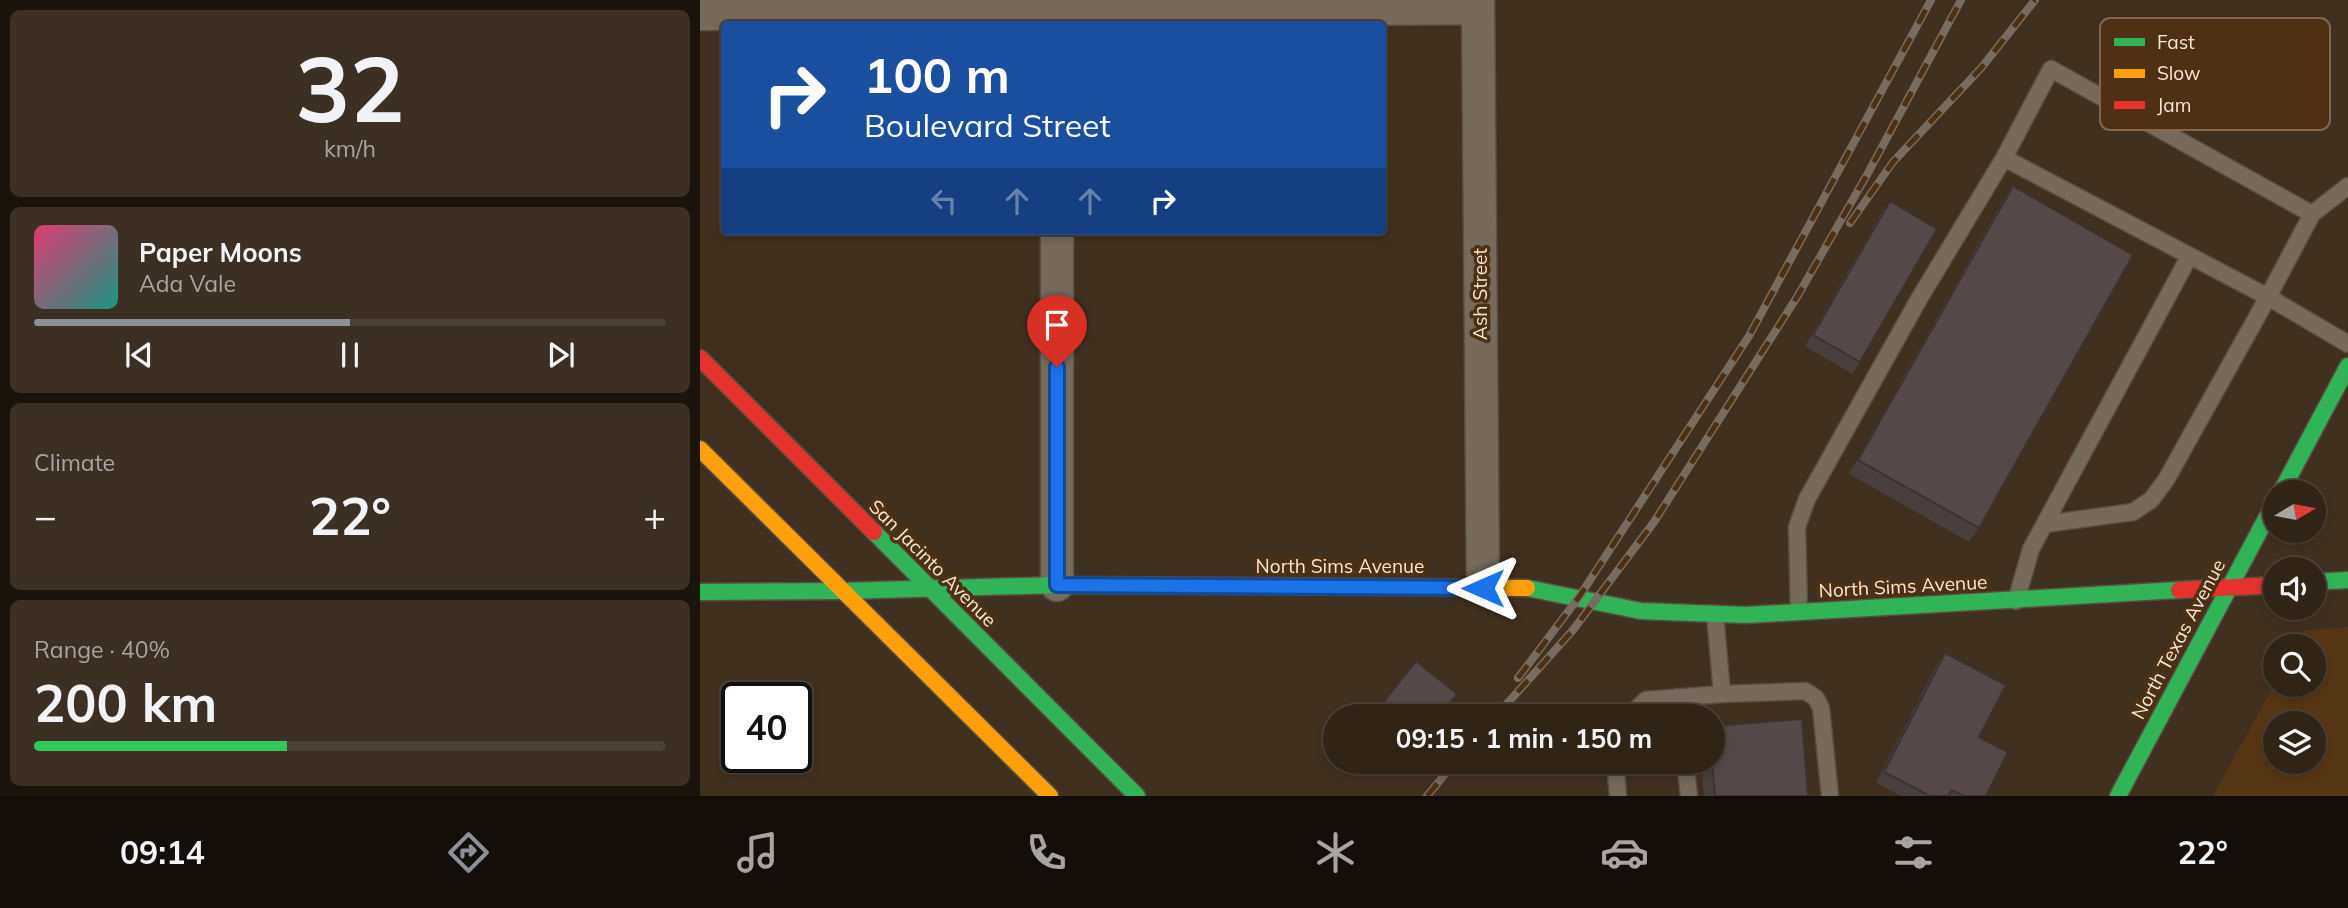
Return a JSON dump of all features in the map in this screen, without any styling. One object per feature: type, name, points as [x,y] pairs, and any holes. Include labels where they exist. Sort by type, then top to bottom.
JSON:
[{"type":"main road","name":"San Jacinto Avenue","points":[[700,358],[1136,796]]},
{"type":"main road","points":[[2287,480],[2348,366]]},
{"type":"main road","points":[[700,449],[1050,796]]},
{"type":"main road","name":"North Texas Avenue","points":[[2118,796],[2263,524]]},
{"type":"main road","points":[[2326,581],[2348,580]]},
{"type":"main road","name":"North Sims Avenue","points":[[700,592],[1057,585],[1525,588],[1641,611],[1746,615],[2263,586]]},
{"type":"street","points":[[700,14],[1057,12],[1478,4]]},
{"type":"street","name":"Ash Street","points":[[1478,4],[1483,588]]},
{"type":"street","points":[[1057,235],[1057,585]]},
{"type":"lane","points":[[1799,612],[1797,527],[1807,499],[1919,299],[2004,158],[2052,69],[2100,96]]},
{"type":"lane","points":[[2161,130],[2312,214]]},
{"type":"lane","points":[[2004,158],[2268,297],[2348,344]]},
{"type":"lane","points":[[2045,524],[2133,512],[2151,500],[2166,480],[2312,214],[2348,186]]},
{"type":"lane","points":[[2016,601],[2031,549],[2189,257]]},
{"type":"lane","points":[[1715,614],[1722,694]]},
{"type":"lane","points":[[1642,704],[1646,700],[1677,697],[1805,691],[1816,698],[1821,708],[1830,796]]},
{"type":"lane","points":[[1677,697],[1678,704]]},
{"type":"lane","points":[[1616,774],[1618,796]]},
{"type":"lane","points":[[1686,774],[1689,796]]},
{"type":"shaded area","points":[[2348,627],[2348,796],[2213,796],[2267,697],[2326,697],[2326,634],[2301,634],[2303,631]]},
{"type":"building","points":[[2013,186],[2133,255],[1979,528],[1858,460]]},
{"type":"building","points":[[1890,201],[1937,229],[1860,362],[1813,335]]},
{"type":"building","points":[[1945,653],[2006,685],[1979,737],[2008,752],[1986,796],[1964,796],[1952,790],[1948,796],[1930,796],[1884,772]]},
{"type":"building","points":[[1416,661],[1457,694],[1449,704],[1382,704]]},
{"type":"building","points":[[1802,719],[1808,796],[1715,796],[1713,774],[1725,774],[1725,725]]},
{"type":"railway","points":[[1518,678],[1579,597],[1749,336],[1931,0]]},
{"type":"railway","points":[[1507,704],[1573,630],[1654,522],[1797,297],[1868,173],[1961,0]]},
{"type":"railway","points":[[1850,223],[1893,162],[1982,67],[2035,0]]},
{"type":"railway","points":[[1427,796],[1445,774]]},
{"type":"traffic: fast","points":[[2287,480],[2348,366]]},
{"type":"traffic: fast","points":[[2118,796],[2263,524]]},
{"type":"traffic: fast","points":[[874,532],[1137,796]]},
{"type":"traffic: fast","points":[[2326,581],[2348,580]]},
{"type":"traffic: fast","points":[[700,592],[1057,585],[1233,586]]},
{"type":"traffic: fast","points":[[1527,588],[1641,611],[1746,615],[2179,590]]},
{"type":"traffic: slow","points":[[700,449],[1050,796]]},
{"type":"traffic: slow","points":[[1233,586],[1527,588]]},
{"type":"traffic: jam","points":[[700,358],[874,532]]},
{"type":"traffic: jam","points":[[2179,590],[2263,586]]},
{"type":"route","points":[[1057,367],[1057,585],[1483,588]]}]
